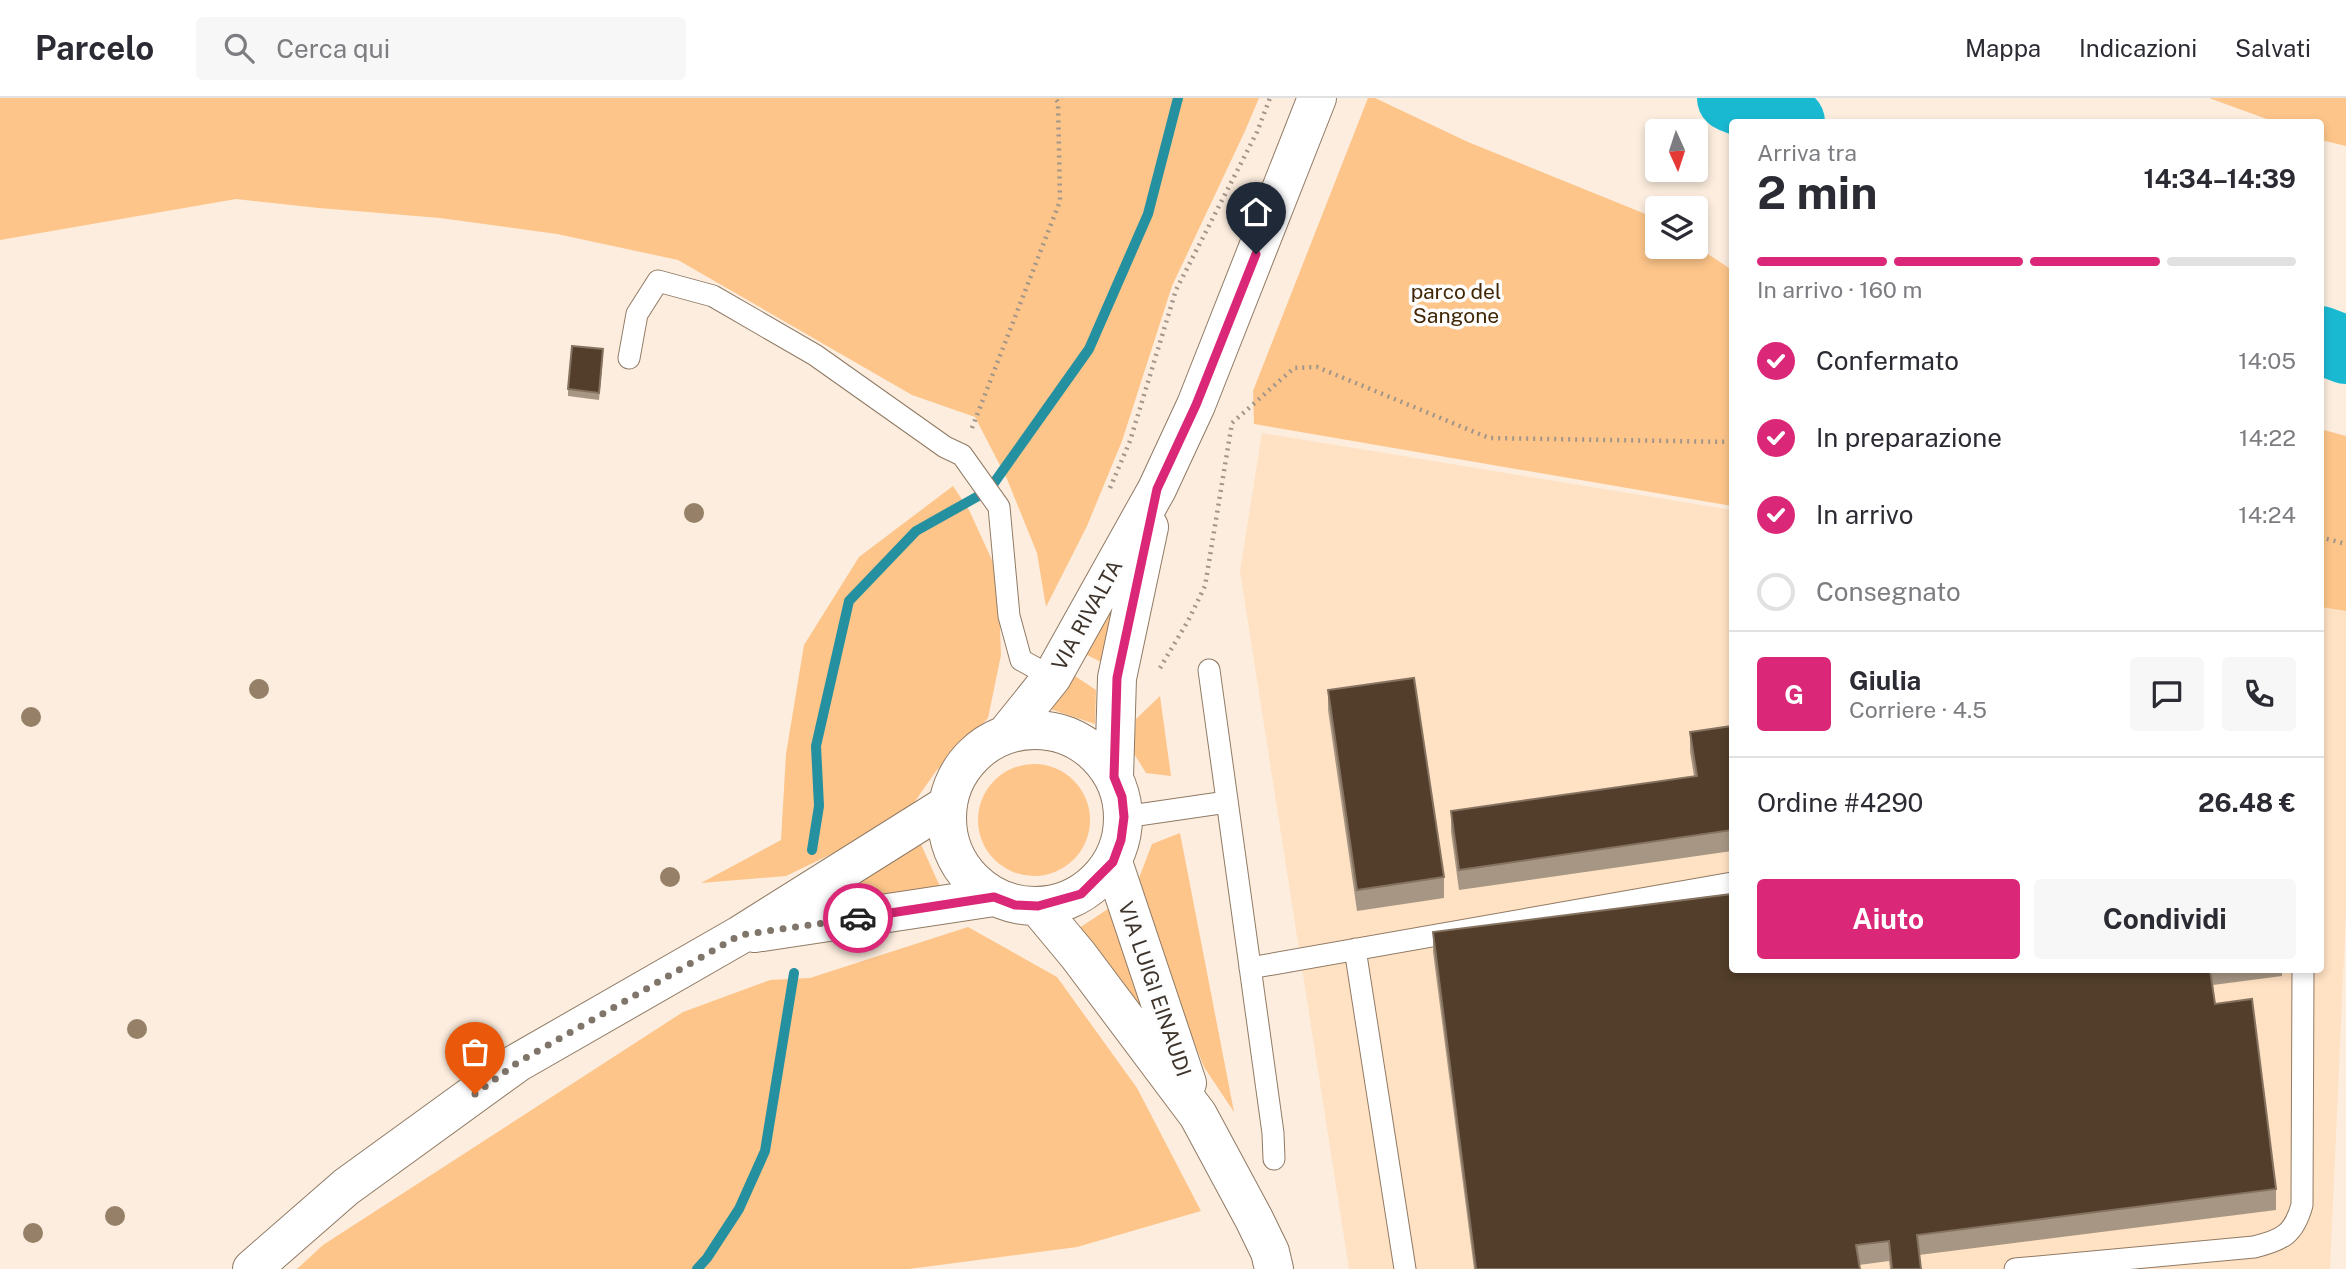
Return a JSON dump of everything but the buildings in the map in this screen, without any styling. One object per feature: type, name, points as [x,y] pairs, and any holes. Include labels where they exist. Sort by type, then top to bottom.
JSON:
[{"type":"main road","name":"VIA RIVALTA","points":[[1007,733],[1039,729],[1069,736],[1095,753],[1114,777],[1122,797],[1124,817],[1121,840],[1113,862],[1081,894],[1038,906],[1015,905],[994,897],[965,874],[949,841],[947,805],[957,774],[979,749],[1007,733],[1042,693],[1157,489],[1196,405],[1311,113]]},
{"type":"main road","name":"VIA RIVALTA","points":[[1114,777],[1117,678],[1157,489]]},
{"type":"main road","points":[[252,1269],[346,1187],[517,1063],[740,935],[947,805]]},
{"type":"main road","name":"VIA LUIGI EINAUDI","points":[[1113,862],[1198,1115]]},
{"type":"main road","points":[[740,935],[994,897]]},
{"type":"main road","name":"VIA LUIGI EINAUDI","points":[[1038,906],[1198,1115],[1254,1219],[1270,1252],[1274,1269]]},
{"type":"lane","points":[[629,359],[637,314],[658,281],[713,296],[815,355],[945,447],[962,455],[999,507],[1009,616],[1021,660],[1052,677]]},
{"type":"lane","points":[[1209,670],[1273,1133],[1274,1159]]},
{"type":"lane","points":[[1124,817],[1227,802]]},
{"type":"lane","points":[[1250,968],[1729,884]]},
{"type":"lane","points":[[1355,949],[1405,1269]]},
{"type":"lane","points":[[2015,1269],[2254,1247],[2272,1243],[2287,1235],[2297,1222],[2301,1205],[2304,973]]},
{"type":"path","points":[[962,455],[1060,201],[1059,102],[1055,98]]},
{"type":"path","points":[[1109,490],[1130,442],[1176,290],[1257,132],[1270,98]]},
{"type":"path","points":[[1117,678],[1150,685],[1188,621],[1205,586],[1232,424],[1294,368],[1317,367],[1489,438],[1729,442]]},
{"type":"path","points":[[2324,538],[2346,544]]},
{"type":"shaded area","points":[[1262,433],[1729,510],[1729,973],[2324,973],[2324,607],[2346,611],[2346,912],[2330,1269],[1349,1269],[1240,571]]},
{"type":"green space","points":[[0,98],[1259,98],[1172,286],[1122,441],[1087,526],[1046,607],[1037,553],[1007,479],[975,417],[912,395],[678,260],[557,234],[440,218],[236,199],[0,240]]},
{"type":"green space","name":"parco del Sangone","points":[[1368,98],[1375,98],[1468,142],[1643,213],[1645,259],[1708,259],[1708,254],[1729,268],[1729,505],[1254,424],[1253,391]]},
{"type":"green space","points":[[2209,98],[2346,98],[2346,146],[2324,141],[2324,119],[2267,119]]},
{"type":"green space","points":[[2324,430],[2346,436],[2346,611],[2324,607]]},
{"type":"green space","points":[[953,486],[969,510],[998,573],[1001,655],[988,718],[936,771],[902,820],[786,876],[701,883],[781,840],[786,754],[804,645],[859,557]]},
{"type":"green space","points":[[1121,569],[1103,663],[1079,651]]},
{"type":"green space","points":[[1069,672],[1096,690],[1095,724],[1047,708]]},
{"type":"green space","points":[[1160,696],[1171,776],[1146,773],[1133,752],[1136,719]]},
{"type":"green space","points":[[1034,764],[1055,769],[1073,781],[1085,799],[1090,820],[1085,841],[1073,859],[1055,871],[1034,876],[1013,871],[995,859],[983,841],[978,820],[983,799],[995,781],[1013,769]]},
{"type":"green space","points":[[1180,833],[1234,1112],[1204,1067],[1145,911],[1139,878],[1152,844]]},
{"type":"green space","points":[[919,840],[942,891],[780,923]]},
{"type":"green space","points":[[1111,907],[1160,1035],[1076,930]]},
{"type":"green space","points":[[968,927],[1057,977],[1137,1088],[1201,1211],[1077,1247],[909,1269],[297,1269],[323,1245],[683,1012],[770,980],[810,978]]},
{"type":"waterway","points":[[812,850],[819,806],[816,746],[849,601],[916,531],[989,490],[1089,349],[1148,214],[1178,98]]},
{"type":"waterway","points":[[1731,98],[1784,119]]},
{"type":"waterway","points":[[2324,342],[2346,350]]},
{"type":"waterway","points":[[697,1269],[739,1209],[765,1151],[794,973]]},
{"type":"way so far","points":[[475,1094],[517,1063],[740,935],[858,918]]},
{"type":"route","points":[[858,918],[994,897],[1015,905],[1038,906],[1081,894],[1113,862],[1121,840],[1124,817],[1122,797],[1114,777],[1117,678],[1157,489],[1196,405],[1256,254]]}]
